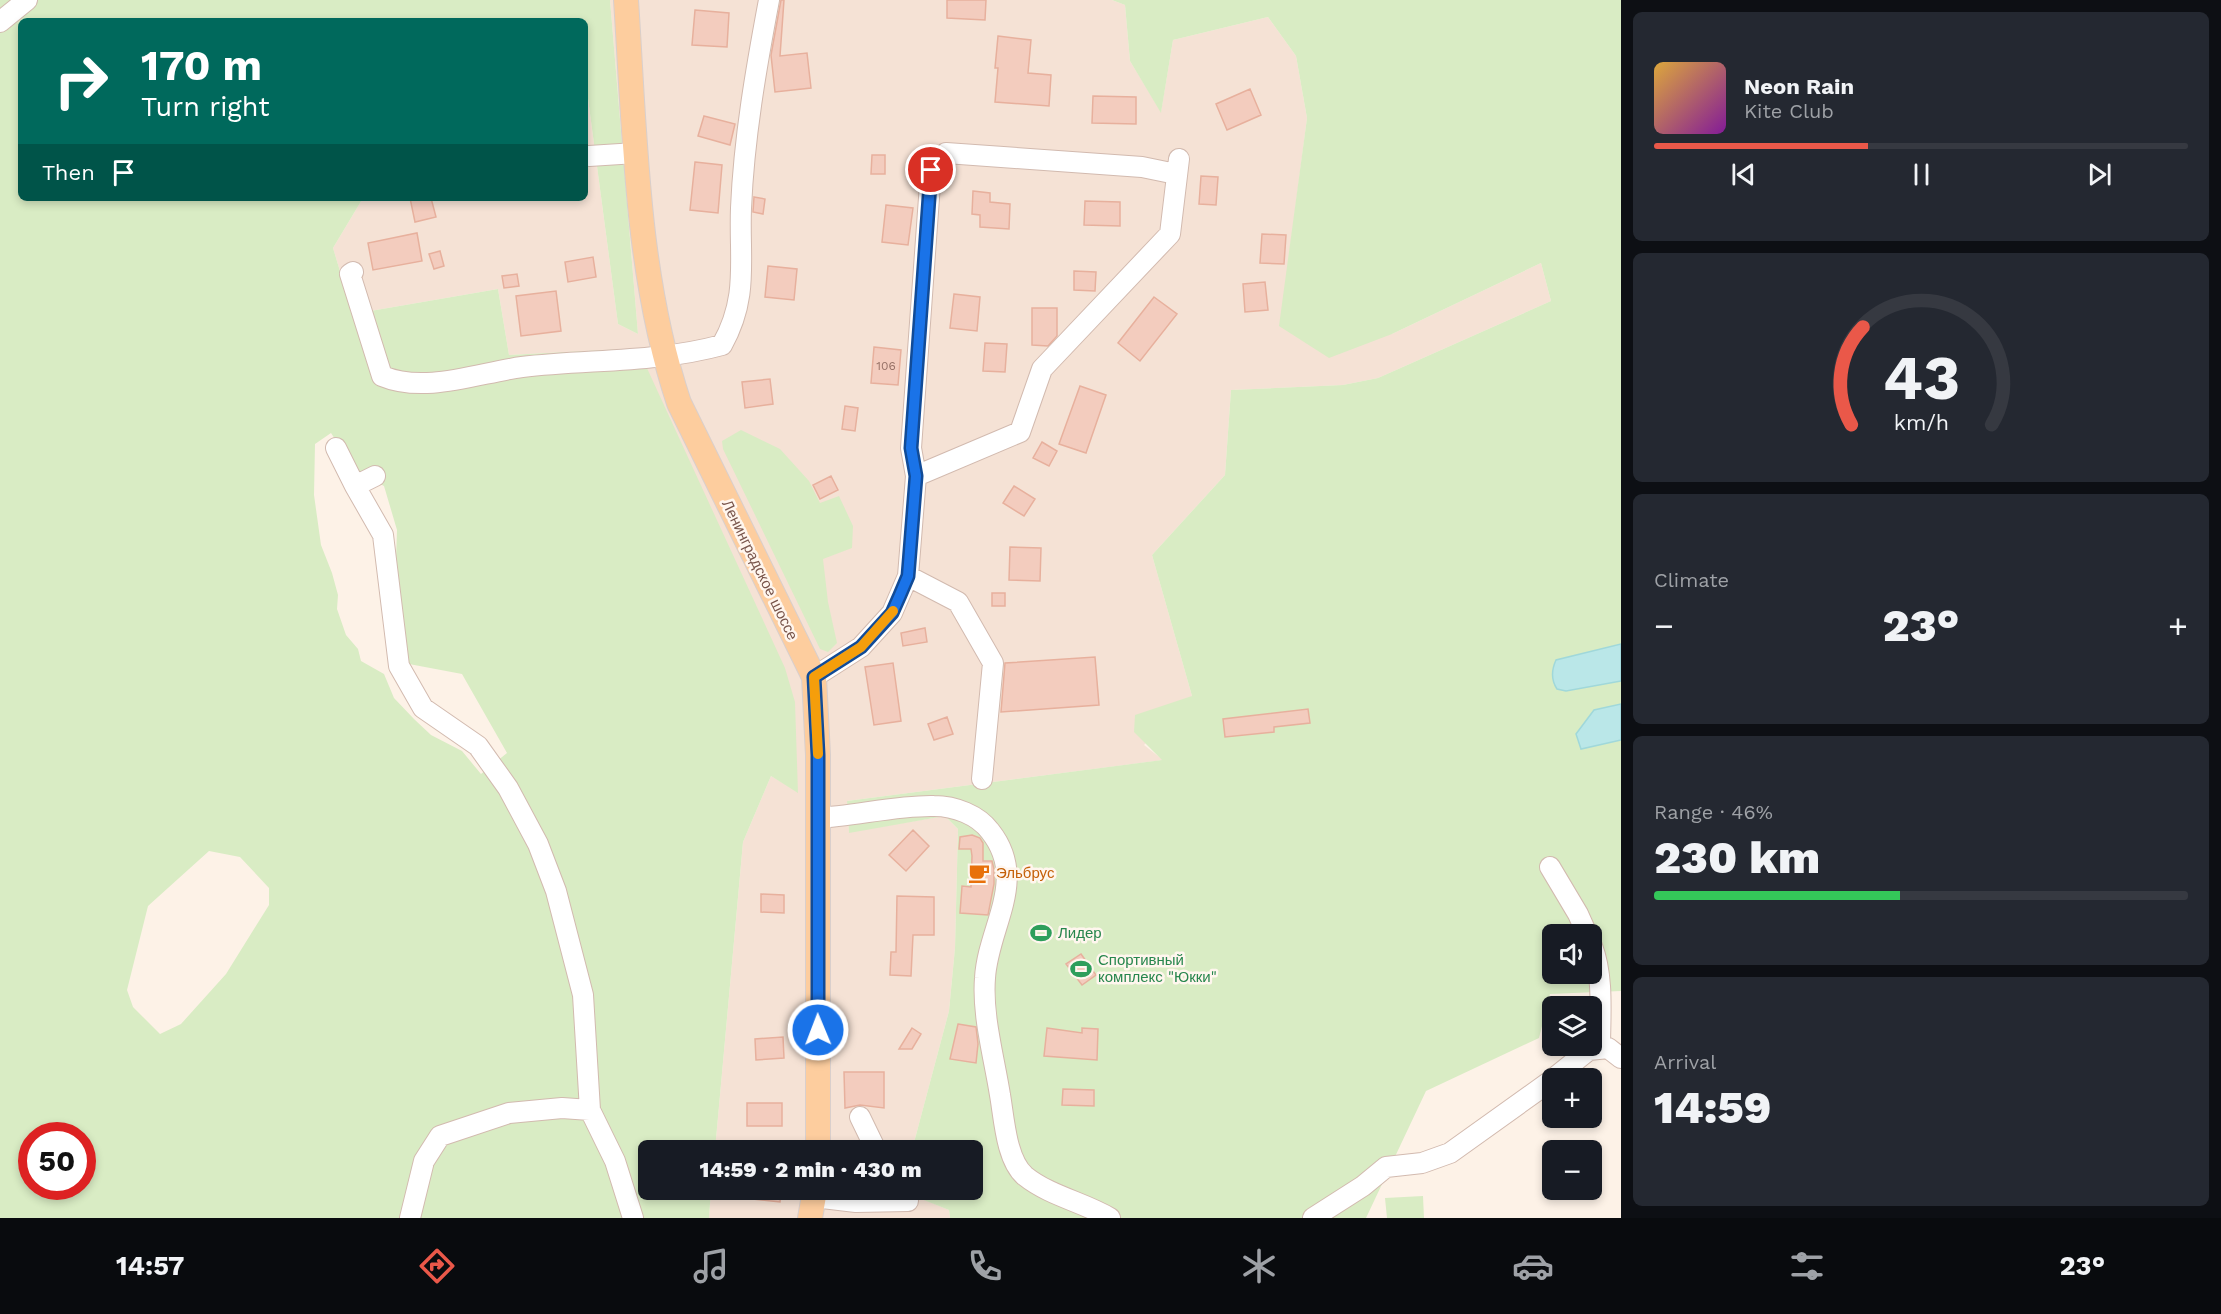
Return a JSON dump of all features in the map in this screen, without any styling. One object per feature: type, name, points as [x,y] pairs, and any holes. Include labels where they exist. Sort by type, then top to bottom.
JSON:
[{"type":"main road","name":"Ленинградское шоссе","points":[[626,0],[636,153],[649,283],[663,357],[679,403],[814,677],[818,755],[818,1140]]},
{"type":"street","points":[[0,22],[27,0]]},
{"type":"street","points":[[353,272],[350,274],[382,376],[393,381],[467,378],[520,368],[663,357],[722,345],[732,326],[742,292],[741,209],[753,84],[769,0]]},
{"type":"street","points":[[589,156],[636,153]]},
{"type":"street","points":[[814,677],[861,647],[892,613],[908,576],[916,476],[911,448],[931,170],[946,153],[1142,167],[1177,166],[1170,234],[1042,369],[1020,432],[916,476]]},
{"type":"street","points":[[336,448],[383,535],[399,666],[423,708],[478,746],[508,788],[538,844],[556,891],[584,995],[590,1110],[615,1161],[633,1218]]},
{"type":"street","points":[[355,486],[375,476]]},
{"type":"street","points":[[908,576],[958,602],[993,663],[982,779]]},
{"type":"street","points":[[817,818],[935,806],[961,810],[984,822],[999,841],[1008,868],[1003,911],[990,946],[984,978],[1008,1147],[1023,1175],[1057,1195],[1110,1218]]},
{"type":"street","points":[[1550,867],[1582,924]]},
{"type":"street","points":[[1602,1049],[1608,1048],[1621,1058]]},
{"type":"street","points":[[1567,1068],[1582,1056]]},
{"type":"street","points":[[1313,1218],[1363,1186],[1386,1167],[1422,1163],[1450,1153],[1542,1087]]},
{"type":"street","points":[[410,1218],[424,1161],[440,1136],[508,1113],[562,1108],[590,1110]]},
{"type":"street","points":[[860,1117],[871,1140]]},
{"type":"street","points":[[902,1200],[908,1201]]},
{"type":"shaded area","points":[[610,0],[1112,0],[1125,5],[1130,61],[1161,112],[1173,40],[1268,17],[1296,56],[1307,118],[1280,326],[1392,334],[1541,263],[1551,301],[1378,378],[1343,385],[1231,390],[1225,475],[1152,555],[1192,696],[1144,745],[1163,760],[847,801],[849,832],[945,816],[958,829],[955,948],[949,1011],[915,1140],[716,1140],[743,842],[771,776],[798,792],[625,349],[509,355],[498,289],[353,314],[333,248],[361,201],[588,201],[588,99],[618,324],[638,334]]},
{"type":"shaded area","points":[[710,1200],[925,1200],[949,1210],[950,1218],[709,1218]]},
{"type":"green space","points":[[0,0],[610,0],[638,334],[618,324],[588,99],[588,18],[18,18],[18,201],[361,201],[333,248],[353,314],[498,289],[509,355],[625,349],[646,366],[785,668],[795,702],[798,793],[771,776],[743,842],[716,1140],[638,1140],[638,1200],[710,1200],[709,1218],[0,1218]],"holes":[[[331,433],[357,472],[384,486],[397,530],[395,590],[409,664],[462,674],[507,753],[481,774],[462,751],[431,735],[414,719],[394,698],[384,674],[361,661],[358,649],[346,635],[337,609],[338,595],[321,545],[314,495],[315,444]],[[209,851],[240,857],[269,888],[269,905],[226,974],[181,1024],[160,1034],[133,1007],[127,990],[148,906]]]},
{"type":"green space","points":[[1112,0],[1621,0],[1621,991],[1542,996],[1542,1026],[1539,1038],[1426,1091],[1366,1218],[950,1218],[949,1210],[924,1200],[983,1200],[983,1140],[915,1140],[949,1011],[955,948],[958,829],[945,816],[849,833],[847,801],[1162,760],[1134,732],[1135,715],[1192,696],[1152,555],[1225,475],[1231,390],[1343,385],[1378,378],[1551,301],[1541,263],[1392,334],[1329,358],[1279,326],[1307,118],[1296,56],[1268,17],[1173,40],[1161,113],[1130,61],[1125,5]]},
{"type":"green space","points":[[741,430],[780,449],[809,481],[820,503],[839,496],[853,526],[852,548],[823,559],[828,602],[837,643],[828,652],[820,649],[723,449],[722,441]]},
{"type":"green space","points":[[1423,1196],[1424,1218],[1387,1218],[1385,1198]]},
{"type":"water","points":[[1621,644],[1621,681],[1566,691],[1557,689],[1552,675],[1556,660]]},
{"type":"water","points":[[1621,704],[1621,740],[1581,749],[1576,734],[1594,710]]},
{"type":"building","points":[[781,0],[784,0],[780,56],[807,53],[811,88],[775,92],[771,55]]},
{"type":"building","points":[[947,0],[986,0],[985,20],[947,18]]},
{"type":"building","points":[[695,10],[729,13],[727,47],[692,45]]},
{"type":"building","points":[[998,36],[1031,40],[1028,73],[1051,75],[1049,106],[995,102]]},
{"type":"building","points":[[1250,89],[1261,115],[1227,130],[1216,104]]},
{"type":"building","points":[[1093,96],[1136,97],[1136,124],[1092,123]]},
{"type":"building","points":[[704,116],[735,124],[730,145],[698,136]]},
{"type":"building","points":[[872,155],[885,155],[885,174],[871,174]]},
{"type":"building","points":[[695,162],[722,165],[718,213],[690,210]]},
{"type":"building","points":[[1201,176],[1218,177],[1216,205],[1199,204]]},
{"type":"building","points":[[973,191],[990,193],[990,202],[1010,204],[1009,229],[980,227],[980,215],[972,214]]},
{"type":"building","points":[[754,197],[765,199],[763,214],[753,212]]},
{"type":"building","points":[[411,201],[432,201],[436,217],[415,222]]},
{"type":"building","points":[[1085,201],[1120,202],[1120,226],[1084,225]]},
{"type":"building","points":[[886,205],[913,208],[908,245],[882,242]]},
{"type":"building","points":[[417,233],[422,261],[373,270],[368,243]]},
{"type":"building","points":[[1262,234],[1286,235],[1284,264],[1260,263]]},
{"type":"building","points":[[440,251],[444,266],[434,269],[429,254]]},
{"type":"building","points":[[593,257],[596,277],[568,282],[565,262]]},
{"type":"building","points":[[768,266],[797,269],[794,300],[765,297]]},
{"type":"building","points":[[1074,271],[1096,272],[1095,291],[1074,290]]},
{"type":"building","points":[[517,274],[519,286],[504,288],[502,276]]},
{"type":"building","points":[[1265,282],[1268,310],[1245,312],[1243,284]]},
{"type":"building","points":[[556,291],[561,331],[521,336],[516,296]]},
{"type":"building","points":[[954,294],[980,297],[977,331],[950,328]]},
{"type":"building","points":[[1154,297],[1177,314],[1140,361],[1118,343]]},
{"type":"building","points":[[1032,308],[1057,308],[1057,336],[1048,346],[1032,345]]},
{"type":"building","points":[[985,343],[1007,344],[1005,372],[983,371]]},
{"type":"building","points":[[874,347],[901,350],[898,385],[871,383]]},
{"type":"building","points":[[770,379],[773,404],[745,408],[742,382]]},
{"type":"building","points":[[1080,386],[1106,395],[1086,453],[1059,444]]},
{"type":"building","points":[[845,406],[858,408],[855,431],[842,429]]},
{"type":"building","points":[[1042,442],[1057,451],[1049,466],[1033,458]]},
{"type":"building","points":[[831,476],[838,490],[820,499],[813,485]]},
{"type":"building","points":[[1014,486],[1035,499],[1024,516],[1003,503]]},
{"type":"building","points":[[1010,547],[1041,548],[1040,581],[1009,580]]},
{"type":"building","points":[[992,593],[1005,593],[1005,606],[992,606]]},
{"type":"building","points":[[925,628],[927,642],[903,646],[901,633]]},
{"type":"building","points":[[1095,657],[1099,705],[1001,712],[1005,663]]},
{"type":"building","points":[[893,663],[901,721],[874,725],[865,667]]},
{"type":"building","points":[[1308,709],[1310,723],[1274,727],[1274,732],[1225,737],[1223,719]]},
{"type":"building","points":[[947,717],[953,734],[934,740],[928,724]]},
{"type":"building","points":[[913,830],[929,846],[906,871],[889,855]]},
{"type":"building","points":[[972,835],[980,838],[983,843],[983,861],[992,861],[994,869],[994,884],[988,915],[960,913],[962,886],[971,887],[972,856],[971,849],[959,849],[960,837]]},
{"type":"building","points":[[761,894],[784,895],[784,913],[761,912]]},
{"type":"building","points":[[897,896],[934,897],[934,935],[913,935],[911,976],[890,975],[891,952],[896,952]]},
{"type":"building","name":"Спортивный комплекс \"Юкки\"","points":[[1081,954],[1096,975],[1082,985],[1066,964]]},
{"type":"building","points":[[958,1024],[976,1027],[978,1044],[976,1063],[950,1059]]},
{"type":"building","points":[[912,1028],[921,1034],[912,1049],[899,1049]]},
{"type":"building","points":[[1047,1028],[1082,1033],[1082,1028],[1098,1029],[1097,1060],[1044,1056]]},
{"type":"building","points":[[783,1037],[784,1058],[756,1060],[755,1039]]},
{"type":"building","points":[[844,1072],[884,1072],[884,1108],[860,1105],[845,1108]]},
{"type":"building","points":[[1063,1089],[1094,1090],[1094,1106],[1062,1105]]},
{"type":"building","points":[[747,1103],[782,1103],[782,1126],[747,1126]]},
{"type":"slow traffic","points":[[818,754],[814,677],[861,647],[893,611]]},
{"type":"place","name":"Эльбрус","points":[[979,873]]},
{"type":"place","name":"Лидер","points":[[1041,933]]},
{"type":"place","name":"Спортивный комплекс \"Юкки\"","points":[[1081,969]]},
{"type":"route","points":[[818,1030],[818,755],[814,677],[861,647],[892,613],[908,576],[916,476],[911,448],[931,170]]}]
